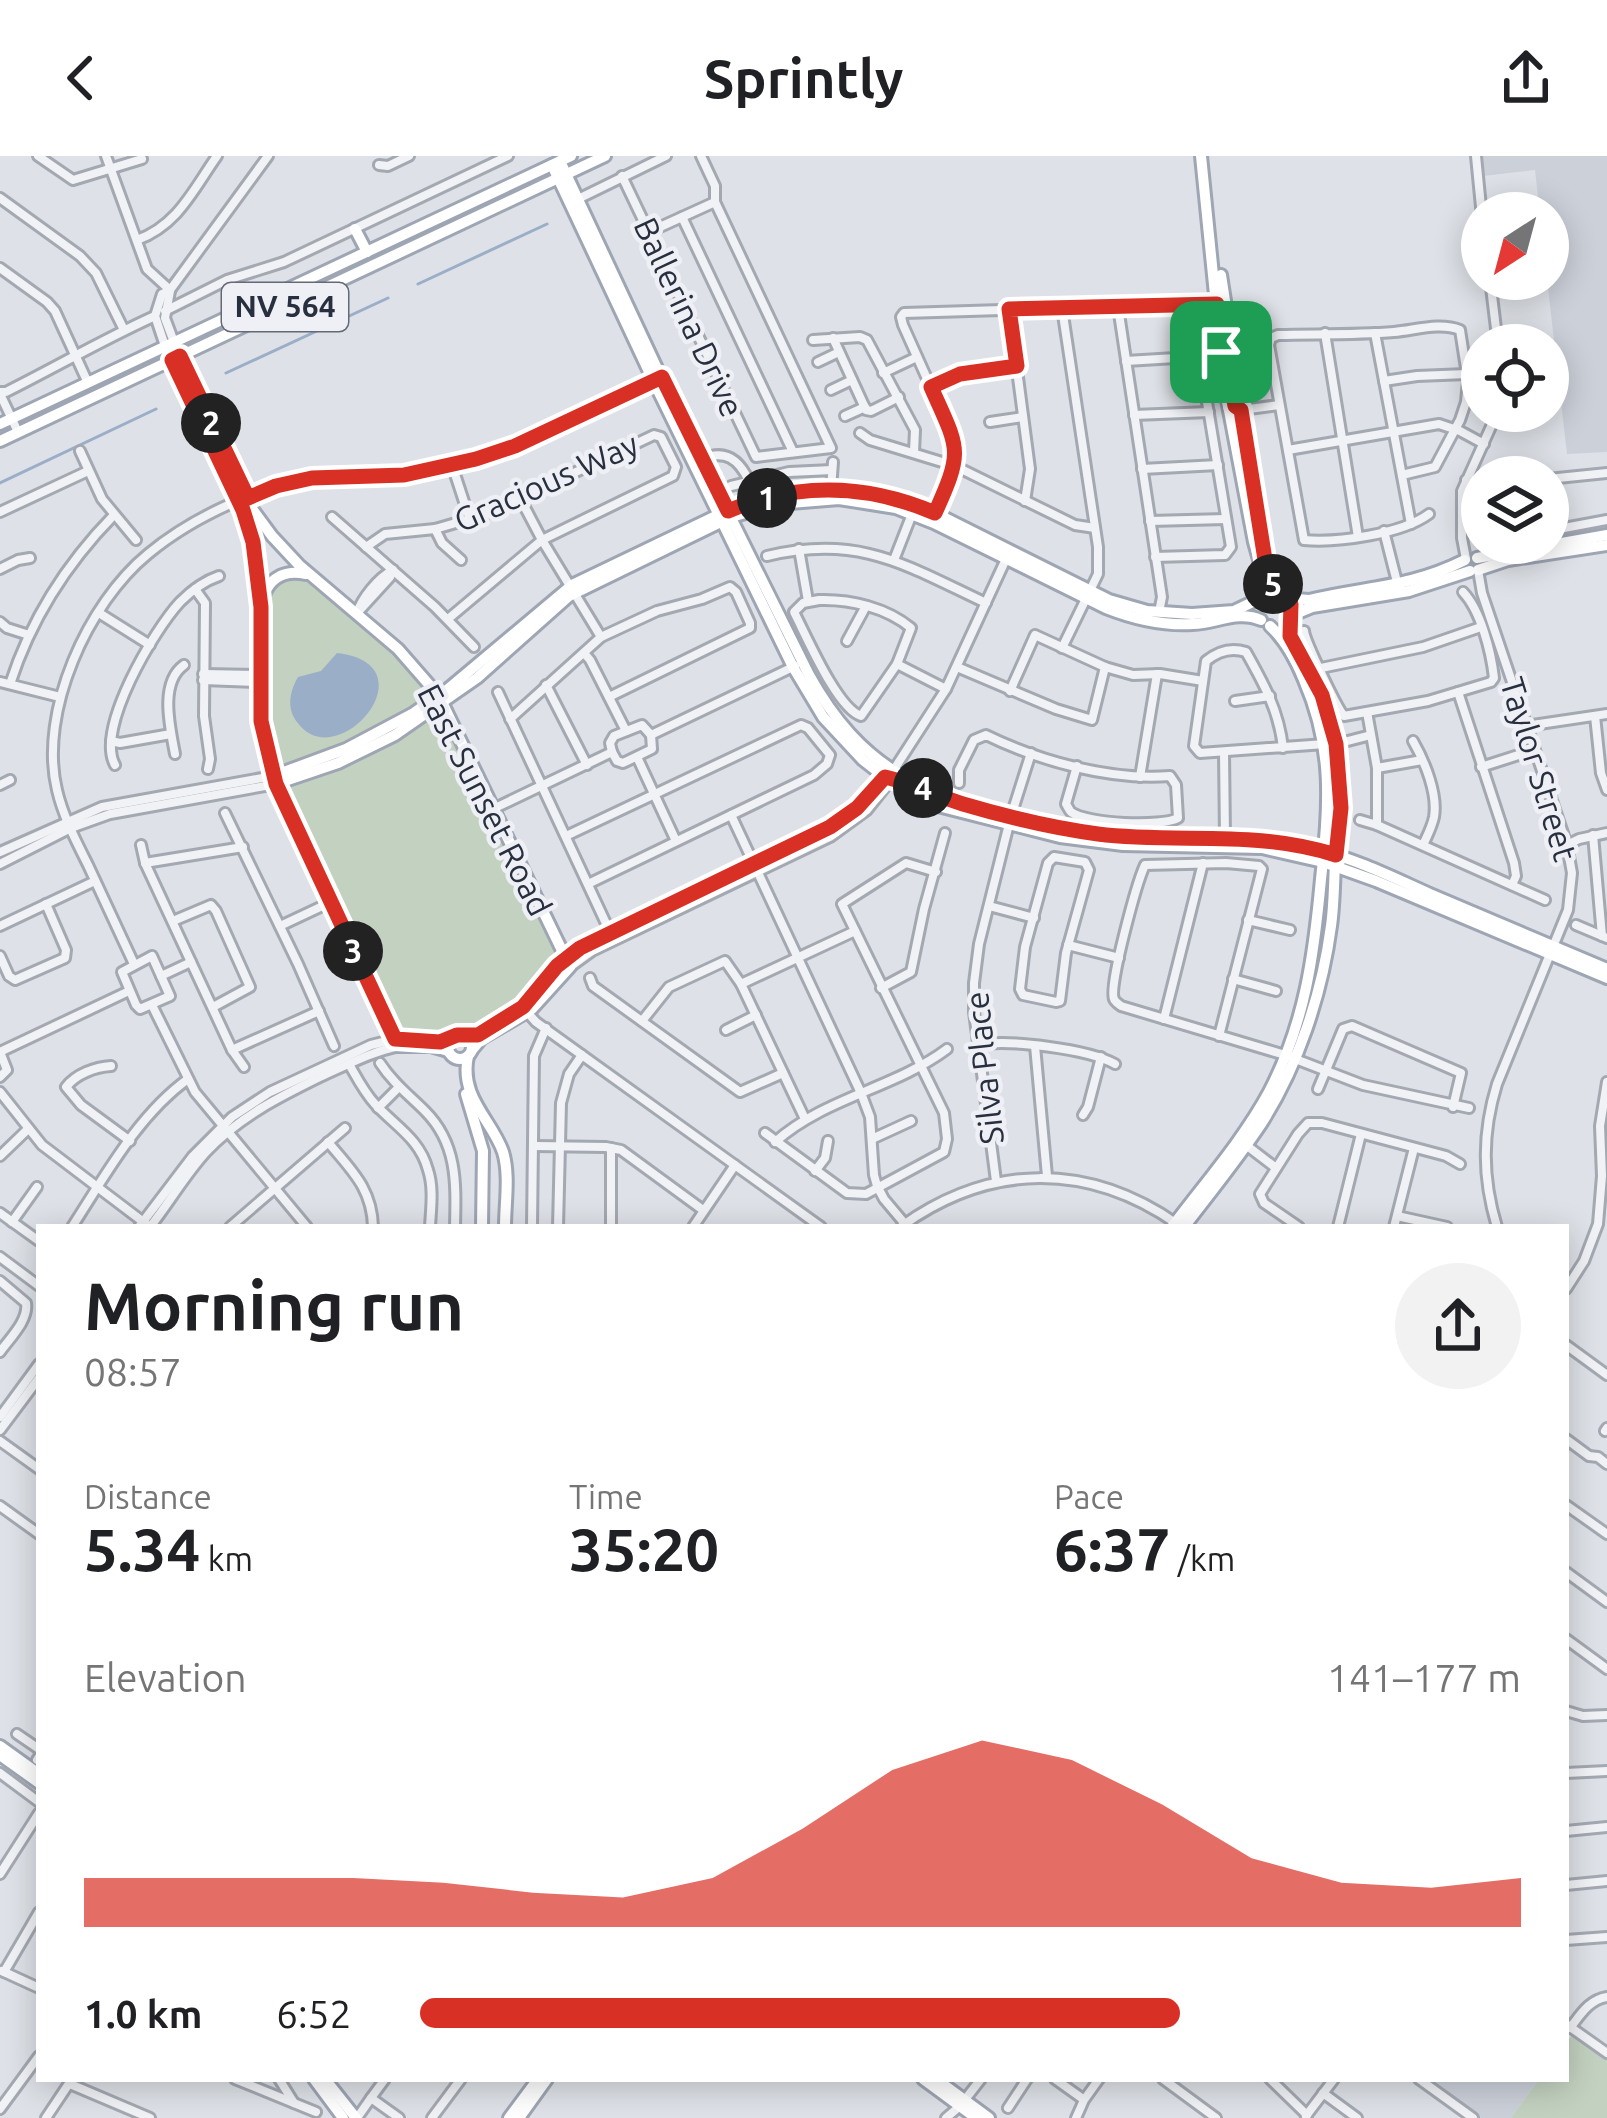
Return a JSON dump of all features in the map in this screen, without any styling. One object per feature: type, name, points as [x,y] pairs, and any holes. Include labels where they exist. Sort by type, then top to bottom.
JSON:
[{"type":"main road","name":"NV 564","points":[[0,441],[605,156]]},
{"type":"main road","points":[[1202,156],[1210,178],[1221,352],[1263,574],[1256,610],[1286,644],[1330,744]]},
{"type":"main road","points":[[558,159],[657,379],[814,705],[852,751],[938,806],[1103,835],[1283,842],[1482,916],[1551,950]]},
{"type":"main road","name":"NV 564","points":[[6,421],[558,159]]},
{"type":"main road","points":[[562,176],[578,199],[622,303]]},
{"type":"main road","points":[[389,257],[394,247],[422,234],[436,218]]},
{"type":"main road","points":[[314,293],[330,276],[365,259],[367,252],[355,229]]},
{"type":"main road","points":[[1180,1224],[1246,1145],[1275,1099],[1323,972],[1332,924],[1330,859],[1341,808],[1322,695],[1290,636],[1291,604],[1267,572],[1221,303]]},
{"type":"main road","name":"East Sunset Road","points":[[169,344],[243,500],[261,607],[263,734],[275,780],[398,1043]]},
{"type":"main road","points":[[1221,352],[1228,364],[1235,406],[1241,410]]},
{"type":"main road","points":[[657,379],[702,459],[724,516]]},
{"type":"main road","points":[[275,780],[367,750],[477,678],[573,589],[776,495],[831,489],[885,496],[935,513],[1043,566],[1106,608],[1175,624],[1249,615],[1282,624],[1312,607],[1399,589],[1472,564]]},
{"type":"main road","name":"East Sunset Road","points":[[243,500],[310,575],[409,659],[441,699],[567,963]]},
{"type":"main road","points":[[724,516],[790,501],[868,502],[912,514],[1089,594],[1160,613]]},
{"type":"main road","points":[[1569,543],[1607,535]]},
{"type":"main road","points":[[1569,551],[1607,545]]},
{"type":"main road","points":[[1006,559],[1043,566]]},
{"type":"main road","points":[[261,607],[268,586],[279,576],[310,575]]},
{"type":"main road","points":[[1106,608],[1145,616],[1234,611],[1268,592],[1304,601],[1399,589]]},
{"type":"main road","points":[[798,664],[836,718],[890,777],[1060,837],[1102,843],[1262,848],[1330,859],[1434,906],[1607,973]]},
{"type":"main road","points":[[1434,906],[1440,902],[1482,916]]},
{"type":"main road","points":[[398,1043],[450,1049],[461,1059],[482,1038],[527,1012],[567,963]]},
{"type":"main road","points":[[450,1049],[457,1035],[471,1042],[466,1069],[474,1102],[505,1156],[505,1224]]},
{"type":"main road","points":[[450,1049],[463,1075],[483,1150],[482,1224]]},
{"type":"main road","points":[[1179,1224],[1290,1057]]},
{"type":"main road","points":[[0,1745],[36,1772]]},
{"type":"main road","points":[[0,1755],[36,1781]]},
{"type":"main road","points":[[316,2082],[343,2118]]},
{"type":"main road","points":[[327,2082],[356,2118]]},
{"type":"main road","points":[[509,2118],[536,2082]]},
{"type":"main road","points":[[520,2118],[546,2082]]},
{"type":"main road","points":[[926,2082],[956,2111],[976,2118]]},
{"type":"main road","points":[[938,2082],[956,2111],[989,2118]]},
{"type":"street","points":[[38,156],[73,180],[142,158]]},
{"type":"street","points":[[106,156],[147,269],[170,290]]},
{"type":"street","points":[[136,240],[169,224],[217,156]]},
{"type":"street","points":[[169,344],[165,311],[170,290],[268,156]]},
{"type":"street","points":[[379,165],[410,156]]},
{"type":"street","points":[[165,311],[227,280],[284,262],[508,156]]},
{"type":"street","points":[[578,199],[666,156]]},
{"type":"street","points":[[682,217],[793,452],[831,448],[715,202],[715,186],[701,156]]},
{"type":"street","points":[[1476,156],[1480,192]]},
{"type":"street","name":"Ballerina Drive","points":[[622,176],[756,457],[793,452]]},
{"type":"street","points":[[0,198],[96,273],[124,330]]},
{"type":"street","points":[[650,232],[715,202]]},
{"type":"street","points":[[0,268],[55,311],[88,382]]},
{"type":"street","points":[[169,344],[155,316],[161,295],[170,290]]},
{"type":"street","points":[[935,513],[955,466],[954,439],[902,315],[1221,303]]},
{"type":"street","points":[[1118,307],[1162,597],[1160,613]]},
{"type":"street","points":[[1062,308],[1098,574],[1062,649]]},
{"type":"street","points":[[1009,309],[1030,475],[1025,501]]},
{"type":"street","points":[[18,433],[6,421],[0,393],[155,316]]},
{"type":"street","points":[[1429,514],[1411,524],[1358,537],[1304,540],[1269,345],[1278,335],[1453,327],[1461,336]]},
{"type":"street","points":[[1324,333],[1358,537]]},
{"type":"street","points":[[1375,333],[1411,524]]},
{"type":"street","points":[[833,338],[869,411],[899,397]]},
{"type":"street","points":[[813,340],[865,338],[916,434],[914,452]]},
{"type":"street","points":[[818,362],[839,352]]},
{"type":"street","points":[[884,373],[917,357]]},
{"type":"street","points":[[1126,361],[1200,360],[1231,547],[1229,553],[1207,558],[1155,557]]},
{"type":"street","points":[[931,387],[960,374],[1017,366]]},
{"type":"street","points":[[1384,381],[1461,374]]},
{"type":"street","points":[[134,964],[56,789],[53,761],[60,697],[99,613],[122,582],[148,554],[192,524],[276,486],[312,478],[404,475],[452,466],[515,446],[657,379]]},
{"type":"street","points":[[831,390],[852,380]]},
{"type":"street","points":[[1241,410],[1279,405]]},
{"type":"street","points":[[845,416],[865,407]]},
{"type":"street","points":[[1134,415],[1209,412]]},
{"type":"street","points":[[1402,475],[1435,467],[1461,414]]},
{"type":"street","points":[[990,422],[1023,417]]},
{"type":"street","points":[[1288,449],[1438,424],[1484,444]]},
{"type":"street","name":"Taylor Street","points":[[1478,456],[1489,432]]},
{"type":"street","points":[[860,433],[955,466],[1075,526],[1095,528]]},
{"type":"street","name":"Gracious Way","points":[[366,547],[377,536],[470,520],[659,436],[676,474],[542,540]]},
{"type":"street","points":[[80,451],[102,499],[136,540]]},
{"type":"street","points":[[702,459],[723,454],[742,468],[749,481]]},
{"type":"street","points":[[1142,469],[1218,464]]},
{"type":"street","points":[[452,466],[470,520]]},
{"type":"street","points":[[731,486],[832,466],[831,489]]},
{"type":"street","points":[[0,512],[88,471]]},
{"type":"street","points":[[1569,477],[1607,473]]},
{"type":"street","points":[[520,498],[601,637]]},
{"type":"street","points":[[894,560],[912,514]]},
{"type":"street","points":[[60,697],[5,683],[65,572],[114,515]]},
{"type":"street","points":[[332,517],[474,647]]},
{"type":"street","points":[[1150,521],[1226,519]]},
{"type":"street","points":[[1569,527],[1607,520]]},
{"type":"street","points":[[435,529],[442,543],[461,560]]},
{"type":"street","points":[[1384,531],[1399,589]]},
{"type":"street","points":[[448,620],[542,540]]},
{"type":"street","points":[[767,556],[799,549],[868,552],[986,603]]},
{"type":"street","points":[[799,549],[808,601]]},
{"type":"street","points":[[0,568],[29,558]]},
{"type":"street","points":[[567,963],[755,869],[837,823],[862,803],[890,777],[946,689],[1006,559]]},
{"type":"street","name":"Taylor Street","points":[[1472,564],[1567,845],[1571,891],[1568,910],[1489,1111],[1485,1177],[1496,1224]]},
{"type":"street","points":[[357,613],[393,570]]},
{"type":"street","points":[[115,765],[111,741],[124,697],[150,645],[175,608],[195,589],[219,576]]},
{"type":"street","points":[[510,719],[601,637],[657,611],[730,587],[736,592],[750,628],[609,698]]},
{"type":"street","points":[[195,589],[205,603],[208,769]]},
{"type":"street","points":[[1304,632],[1344,716],[1458,692],[1493,681],[1495,673],[1470,598],[1463,592]]},
{"type":"street","points":[[808,601],[866,606],[911,628],[897,664],[859,716],[851,712],[829,678],[794,610],[808,601]]},
{"type":"street","points":[[847,641],[866,606]]},
{"type":"street","points":[[99,613],[150,645]]},
{"type":"street","points":[[0,622],[29,635]]},
{"type":"street","points":[[1321,668],[1423,646],[1480,626]]},
{"type":"street","points":[[1010,691],[1035,635],[1133,675],[1203,681]]},
{"type":"street","points":[[1283,748],[1270,696],[1246,652],[1235,649],[1213,655],[1206,662],[1196,751],[1224,752],[1283,748],[1330,744],[1372,735]]},
{"type":"street","points":[[584,653],[626,731]]},
{"type":"street","points":[[651,735],[798,664]]},
{"type":"street","points":[[897,664],[946,689]]},
{"type":"street","points":[[175,754],[170,686],[177,669],[184,665]]},
{"type":"street","points":[[957,667],[1092,720],[1106,667]]},
{"type":"street","points":[[1140,777],[1157,674]]},
{"type":"street","points":[[203,677],[259,678]]},
{"type":"street","points":[[546,685],[587,765]]},
{"type":"street","points":[[498,692],[610,932]]},
{"type":"street","points":[[1458,692],[1514,863],[1512,885]]},
{"type":"street","points":[[1235,700],[1270,696]]},
{"type":"street","points":[[1367,712],[1377,768],[1377,825]]},
{"type":"street","points":[[1526,726],[1607,714]]},
{"type":"street","points":[[1594,716],[1607,788]]},
{"type":"street","points":[[642,725],[651,735],[653,748],[622,764],[612,752],[611,738],[626,731],[642,725]]},
{"type":"street","points":[[566,836],[801,725],[830,754],[827,764],[814,775],[588,884]]},
{"type":"street","points":[[111,741],[171,734]]},
{"type":"street","points":[[959,783],[959,770],[974,740],[981,736],[1113,775],[1174,778],[1175,822],[1135,824],[1074,814],[1066,808],[1077,766]]},
{"type":"street","points":[[1413,741],[1435,812],[1423,845]]},
{"type":"street","points":[[1481,767],[1534,750]]},
{"type":"street","points":[[495,808],[612,752]]},
{"type":"street","name":"Silva Place","points":[[996,1180],[974,983],[988,906],[1031,752]]},
{"type":"street","points":[[1224,752],[1225,837]]},
{"type":"street","points":[[637,757],[676,841]]},
{"type":"street","points":[[1377,768],[1422,760]]},
{"type":"street","points":[[0,852],[70,824],[275,780]]},
{"type":"street","points":[[225,813],[334,1046]]},
{"type":"street","points":[[731,815],[871,1117],[877,1186],[902,1224]]},
{"type":"street","points":[[1360,820],[1545,900]]},
{"type":"street","points":[[0,864],[70,824]]},
{"type":"street","points":[[881,988],[911,972],[945,833]]},
{"type":"street","points":[[1567,845],[1607,833]]},
{"type":"street","points":[[1576,925],[1604,937],[1593,835]]},
{"type":"street","points":[[141,845],[145,863],[244,1067]]},
{"type":"street","points":[[145,863],[244,848]]},
{"type":"street","points":[[1050,859],[1088,866],[1068,945],[1060,1001],[1021,993],[1022,961],[1050,859]]},
{"type":"street","points":[[765,1133],[847,1193],[866,1194],[944,1152],[944,1113],[842,904],[906,863],[936,872]]},
{"type":"street","points":[[1219,1036],[1262,869],[1203,863],[1145,865],[1119,958],[1112,995],[1115,1003],[1219,1036],[1290,1057],[1363,1085],[1469,1108]]},
{"type":"street","points":[[1164,1019],[1203,863]]},
{"type":"street","points":[[465,1036],[478,1035],[523,1007],[567,963],[610,932],[755,869]]},
{"type":"street","points":[[0,926],[95,881]]},
{"type":"street","points":[[280,926],[331,902]]},
{"type":"street","points":[[0,956],[15,980],[64,958],[66,950],[46,904]]},
{"type":"street","points":[[173,921],[211,905],[216,911],[250,988],[213,1007]]},
{"type":"street","points":[[988,906],[1034,918]]},
{"type":"street","points":[[1248,920],[1290,929]]},
{"type":"street","points":[[741,984],[855,931]]},
{"type":"street","points":[[1068,945],[1119,958]]},
{"type":"street","points":[[152,956],[161,976],[170,996],[138,1008],[122,972],[152,956]]},
{"type":"street","points":[[642,1022],[669,987],[724,961],[741,984],[805,1119]]},
{"type":"street","points":[[161,976],[191,962]]},
{"type":"street","points":[[590,978],[593,986],[740,1092],[783,1073]]},
{"type":"street","points":[[1233,979],[1276,991]]},
{"type":"street","points":[[0,1077],[8,1070],[0,1052],[129,991]]},
{"type":"street","points":[[152,1005],[188,1078],[305,1224]]},
{"type":"street","points":[[232,1050],[319,1011]]},
{"type":"street","points":[[527,1012],[816,1224]]},
{"type":"street","points":[[726,1030],[756,1015]]},
{"type":"street","points":[[1318,1089],[1343,1029],[1352,1026],[1461,1073],[1453,1107]]},
{"type":"street","points":[[532,1224],[534,1056],[546,1028]]},
{"type":"street","points":[[225,1128],[266,1103],[398,1043]]},
{"type":"street","points":[[145,1224],[193,1156],[254,1102],[353,1052],[398,1043]]},
{"type":"street","points":[[978,1045],[1034,1046],[1115,1064]]},
{"type":"street","points":[[1034,1046],[1047,1177]]},
{"type":"street","points":[[775,1142],[805,1119],[920,1066],[947,1048]]},
{"type":"street","points":[[558,1224],[563,1088],[582,1054]]},
{"type":"street","points":[[1083,1115],[1101,1058]]},
{"type":"street","points":[[380,1063],[441,1130],[456,1178],[455,1224]]},
{"type":"street","points":[[349,1064],[378,1108],[421,1149],[431,1185],[430,1224]]},
{"type":"street","points":[[111,1066],[72,1079],[67,1087],[81,1105],[130,1141]]},
{"type":"street","points":[[74,1224],[151,1114],[188,1078]]},
{"type":"street","points":[[1569,1284],[1598,1224],[1600,1126],[1607,1082]]},
{"type":"street","points":[[378,1108],[398,1088]]},
{"type":"street","points":[[0,1092],[42,1144],[143,1224]]},
{"type":"street","points":[[874,1138],[911,1120]]},
{"type":"street","points":[[1295,1224],[1260,1198],[1308,1123],[1446,1156],[1460,1164]]},
{"type":"street","points":[[234,1224],[345,1128]]},
{"type":"street","points":[[0,1156],[28,1130]]},
{"type":"street","points":[[1340,1224],[1361,1134]]},
{"type":"street","points":[[815,1171],[825,1158],[828,1141]]},
{"type":"street","points":[[328,1142],[358,1175],[373,1224]]},
{"type":"street","points":[[1246,1145],[1276,1168]]},
{"type":"street","points":[[535,1146],[611,1148],[628,1154],[704,1210]]},
{"type":"street","points":[[610,1224],[611,1148]]},
{"type":"street","points":[[1396,1222],[1414,1148]]},
{"type":"street","points":[[695,1224],[735,1165]]},
{"type":"street","points":[[905,1224],[938,1202],[996,1180],[1047,1177],[1088,1182],[1126,1194],[1175,1224]]},
{"type":"street","points":[[12,1222],[37,1187]]},
{"type":"street","points":[[0,1213],[36,1239]]},
{"type":"street","points":[[0,1257],[36,1284]]},
{"type":"street","points":[[0,1281],[28,1308],[0,1352]]},
{"type":"street","points":[[1569,1347],[1607,1375]]},
{"type":"street","points":[[2,1422],[36,1369]]},
{"type":"street","points":[[2,1422],[36,1382]]},
{"type":"street","points":[[0,1441],[36,1467]]},
{"type":"street","points":[[1569,1441],[1607,1464]]},
{"type":"street","points":[[0,1506],[36,1532]]},
{"type":"street","points":[[1569,1507],[1607,1534]]},
{"type":"street","points":[[1569,1575],[1607,1602]]},
{"type":"street","points":[[1569,1641],[1607,1669]]},
{"type":"street","points":[[1569,1712],[1607,1715]]},
{"type":"street","points":[[17,1734],[36,1753]]},
{"type":"street","points":[[1569,1773],[1607,1771]]},
{"type":"street","points":[[0,1774],[36,1800]]},
{"type":"street","points":[[0,1874],[36,1819]]},
{"type":"street","points":[[1569,1831],[1607,1827]]},
{"type":"street","points":[[1569,1885],[1607,1881]]},
{"type":"street","points":[[36,1917],[2,1971],[36,1987]]},
{"type":"street","points":[[1569,1940],[1607,1937]]},
{"type":"street","points":[[1569,2025],[1587,2006],[1607,1997]]},
{"type":"street","points":[[1569,2027],[1607,2054]]},
{"type":"street","points":[[10,2118],[0,2110],[36,2060]]},
{"type":"street","points":[[46,2118],[70,2082]]},
{"type":"street","points":[[73,2082],[150,2118]]},
{"type":"street","points":[[242,2082],[316,2111]]},
{"type":"street","points":[[281,2082],[294,2103]]},
{"type":"street","points":[[356,2118],[383,2082]]},
{"type":"street","points":[[433,2118],[459,2082]]},
{"type":"street","points":[[956,2111],[979,2082]]},
{"type":"street","points":[[1009,2108],[1026,2082]]},
{"type":"street","points":[[1059,2082],[1084,2100]]},
{"type":"street","points":[[1076,2118],[1097,2082]]},
{"type":"street","points":[[1167,2082],[1216,2118]]},
{"type":"street","points":[[1273,2082],[1306,2117],[1332,2082]]},
{"type":"street","points":[[1423,2082],[1473,2118]]},
{"type":"street","points":[[1323,2093],[1357,2118]]},
{"type":"street","points":[[371,2098],[399,2118]]},
{"type":"street","points":[[110,2118],[119,2105]]},
{"type":"shaded area","points":[[1481,156],[1607,156],[1607,452],[1567,454],[1569,324],[1552,324],[1549,300],[1569,300],[1569,192],[1538,192],[1535,170],[1483,176]]},
{"type":"shaded area","points":[[1432,2082],[1537,2082],[1511,2118],[1481,2118]]},
{"type":"green space","points":[[286,576],[306,577],[392,647],[435,696],[373,732],[275,773],[263,720],[264,600],[267,591]]},
{"type":"green space","points":[[442,707],[562,959],[513,1011],[473,1035],[440,1040],[397,1038],[279,785],[403,735]]},
{"type":"green space","points":[[1572,2035],[1607,2059],[1607,2118],[1511,2118],[1537,2082],[1569,2082]]},
{"type":"water","points":[[337,653],[365,661],[377,676],[378,694],[353,728],[334,736],[314,736],[294,717],[291,694],[298,677],[321,671]]},
{"type":"waterway","points":[[418,284],[547,224]]},
{"type":"waterway","points":[[226,373],[388,298]]},
{"type":"waterway","points":[[0,483],[156,409]]},
{"type":"route","points":[[1217,304],[1221,352],[1228,364],[1235,406],[1241,410],[1268,576],[1291,604],[1290,636],[1322,695],[1333,732],[1341,808],[1336,855],[1244,838],[1082,832],[968,806],[885,777],[857,808],[830,827],[580,948],[557,966],[523,1007],[478,1035],[457,1035],[440,1042],[395,1039],[276,784],[261,721],[260,584],[253,542],[243,510],[172,360],[180,356],[248,498],[312,478],[404,475],[476,459],[515,446],[662,377],[728,511],[776,495],[826,489],[885,496],[935,513],[952,476],[956,453],[931,387],[960,374],[1017,366],[1009,309],[1217,304]]}]
